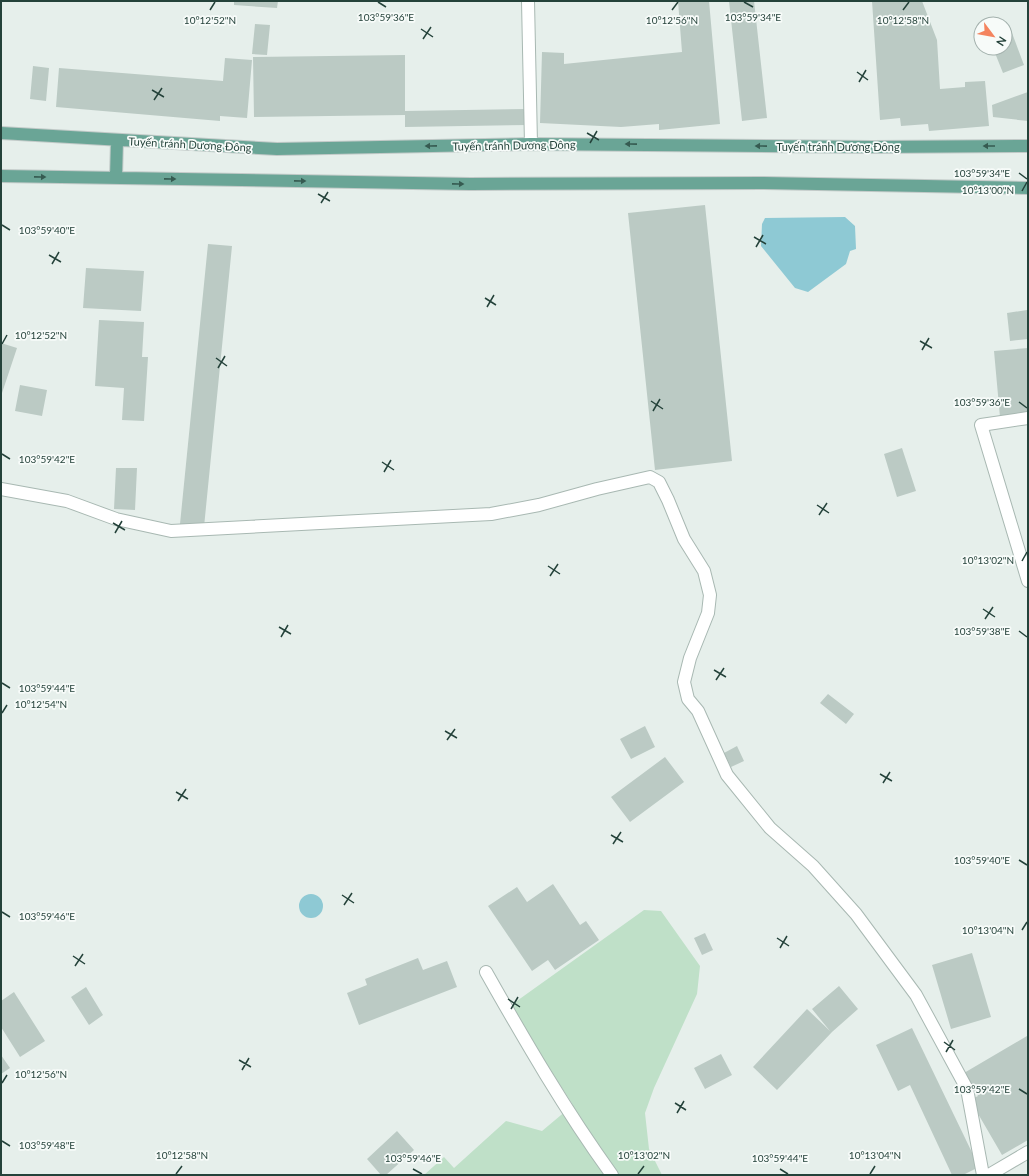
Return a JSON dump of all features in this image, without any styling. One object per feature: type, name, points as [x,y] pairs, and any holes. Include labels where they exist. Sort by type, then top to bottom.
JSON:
[{"type":"main road","name":"Tuyến tránh Dương Đông","points":[[1,133],[277,149],[531,144],[864,147],[1028,146]]},
{"type":"main road","points":[[116,178],[117,140]]},
{"type":"main road","points":[[1,176],[470,184],[764,183],[1028,188]]},
{"type":"street","points":[[528,1],[531,144]]},
{"type":"street","points":[[1028,418],[981,425],[1028,581]]},
{"type":"street","points":[[1,489],[67,501],[116,519],[172,531],[491,514],[539,505],[597,489],[650,477],[659,482],[684,539],[704,571],[710,595],[708,613],[690,658],[684,682],[688,699],[698,712],[727,774],[770,828],[813,866],[856,914],[916,995],[967,1089],[982,1175]]},
{"type":"street","points":[[486,972],[537,1061],[590,1145],[612,1175]]},
{"type":"street","points":[[989,1175],[1028,1152]]},
{"type":"green space","points":[[644,910],[661,911],[700,966],[697,994],[654,1088],[645,1113],[649,1149],[662,1175],[424,1175],[444,1157],[454,1168],[506,1121],[542,1131],[573,1105],[512,1010],[514,1003]]},
{"type":"water","points":[[845,217],[855,226],[856,249],[850,251],[846,264],[808,292],[795,288],[761,246],[762,224],[765,218]]},
{"type":"water","points":[[311,894],[320,897],[323,906],[320,915],[311,918],[302,915],[299,906],[302,897]]},
{"type":"building","points":[[234,1],[278,1],[277,8],[234,5]]},
{"type":"building","points":[[678,1],[709,1],[720,124],[659,130],[659,124],[621,127],[540,123],[542,52],[564,53],[564,64],[682,52]]},
{"type":"building","points":[[729,1],[754,1],[767,118],[742,121]]},
{"type":"building","points":[[872,1],[922,1],[937,40],[940,89],[965,87],[965,82],[985,81],[989,126],[929,131],[928,124],[901,126],[900,118],[880,120]]},
{"type":"building","points":[[255,24],[270,25],[267,55],[252,54]]},
{"type":"building","points":[[1013,36],[1024,65],[1003,73],[996,56],[1013,56]]},
{"type":"building","points":[[405,55],[405,111],[527,109],[527,125],[405,127],[405,115],[254,117],[253,57]]},
{"type":"building","points":[[225,58],[252,60],[247,118],[220,116],[220,121],[56,107],[59,68],[223,81]]},
{"type":"building","points":[[33,66],[49,68],[46,101],[30,99]]},
{"type":"building","points":[[1028,92],[1028,121],[993,117],[992,105]]},
{"type":"building","points":[[705,205],[732,461],[655,470],[628,213]]},
{"type":"building","points":[[208,244],[232,246],[204,527],[180,524]]},
{"type":"building","points":[[86,268],[144,271],[141,311],[83,308]]},
{"type":"building","points":[[1027,310],[1028,339],[1010,341],[1007,313]]},
{"type":"building","points":[[99,320],[144,322],[142,357],[148,357],[144,421],[122,420],[124,388],[95,386]]},
{"type":"building","points":[[1,343],[17,348],[1,396]]},
{"type":"building","points":[[1028,348],[1028,414],[1000,417],[994,351]]},
{"type":"building","points":[[20,385],[47,390],[42,416],[15,411]]},
{"type":"building","points":[[902,448],[916,491],[897,497],[884,454]]},
{"type":"building","points":[[116,468],[137,468],[135,510],[114,509]]},
{"type":"building","points":[[828,694],[854,714],[846,724],[820,703]]},
{"type":"building","points":[[645,726],[655,747],[631,759],[620,739]]},
{"type":"building","points":[[737,746],[744,761],[731,767],[724,753]]},
{"type":"building","points":[[665,757],[684,782],[630,822],[611,797]]},
{"type":"building","points":[[553,884],[580,925],[586,921],[599,940],[555,970],[548,960],[532,971],[488,906],[517,887],[527,902]]},
{"type":"building","points":[[705,933],[713,950],[702,955],[694,938]]},
{"type":"building","points":[[972,953],[991,1017],[951,1029],[932,965]]},
{"type":"building","points":[[418,958],[423,970],[447,961],[457,987],[359,1025],[347,993],[367,985],[365,979]]},
{"type":"building","points":[[839,986],[858,1009],[832,1032],[777,1090],[753,1067],[807,1009],[830,1031],[812,1009]]},
{"type":"building","points":[[86,987],[103,1015],[89,1025],[71,997]]},
{"type":"building","points":[[14,992],[45,1041],[20,1057],[1,1027],[1,1001]]},
{"type":"building","points":[[912,1028],[979,1167],[963,1175],[952,1175],[910,1085],[898,1091],[876,1045]]},
{"type":"building","points":[[1027,1036],[1028,1140],[1002,1155],[970,1100],[978,1096],[964,1073]]},
{"type":"building","points":[[721,1054],[732,1075],[705,1089],[694,1068]]},
{"type":"building","points":[[1,1055],[10,1068],[1,1074]]},
{"type":"building","points":[[397,1131],[414,1150],[386,1175],[381,1175],[367,1159]]}]
